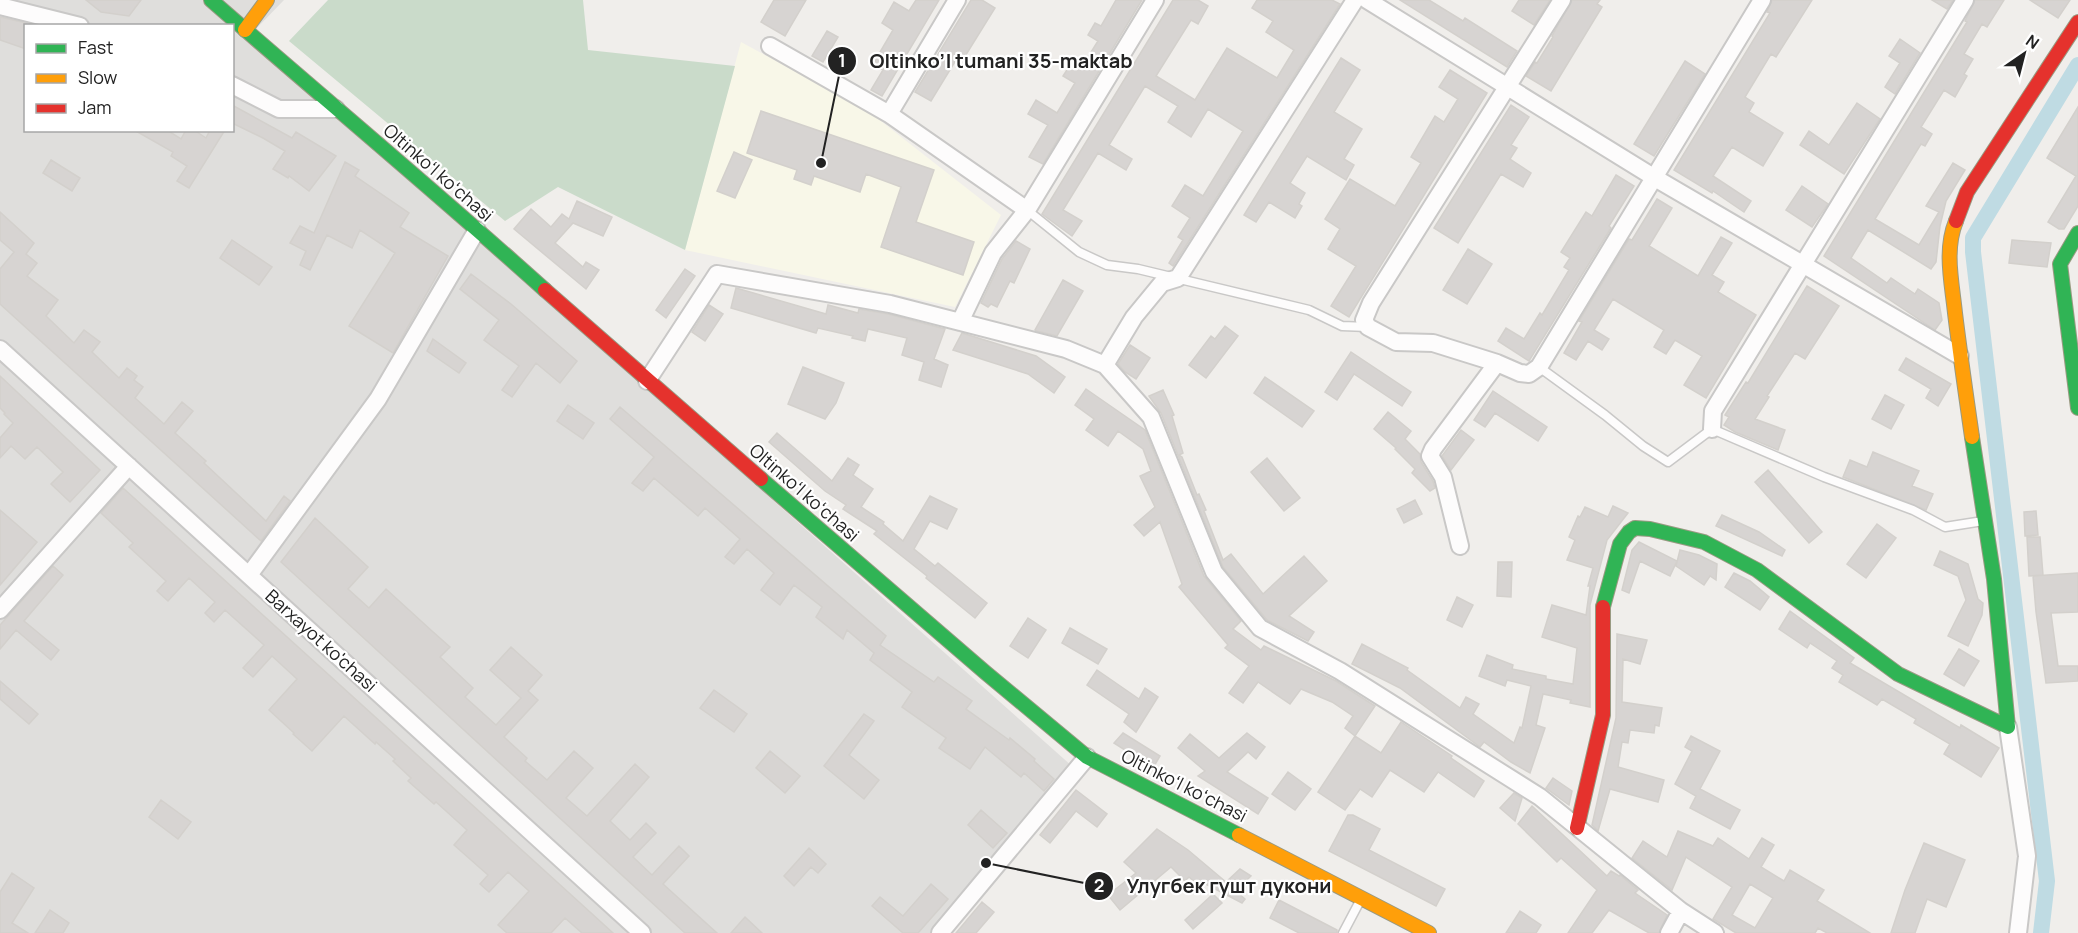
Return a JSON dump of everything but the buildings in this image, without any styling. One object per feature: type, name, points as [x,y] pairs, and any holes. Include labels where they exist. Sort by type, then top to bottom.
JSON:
[{"type":"street","name":"Oltinkoʻl koʻchasi","points":[[211,0],[444,199],[647,381],[1087,757],[1429,933]]},
{"type":"street","points":[[889,114],[957,0]]},
{"type":"street","points":[[960,322],[993,253],[1028,210],[1155,0]]},
{"type":"street","points":[[1105,365],[1134,317],[1162,284],[1178,278],[1355,0]]},
{"type":"street","points":[[1367,0],[1655,177],[1960,356]]},
{"type":"street","points":[[1562,0],[1371,303],[1364,320],[1368,327],[1380,335],[1396,342],[1433,344],[1497,363],[1520,373],[1529,374],[1539,367],[1762,0]]},
{"type":"street","points":[[1712,429],[1713,411],[1965,0]]},
{"type":"street","points":[[245,30],[264,1]]},
{"type":"street","points":[[0,6],[72,24]]},
{"type":"street","points":[[2018,933],[2027,856],[2008,726],[1994,579],[1960,356],[1948,260],[1953,228],[1967,192],[2078,22]]},
{"type":"street","points":[[770,46],[889,114],[1028,210]]},
{"type":"street","points":[[234,86],[279,109],[336,109]]},
{"type":"street","points":[[249,575],[378,399],[477,230]]},
{"type":"street","points":[[2078,233],[2060,264],[2078,408]]},
{"type":"street","points":[[647,381],[717,274],[890,304],[1066,349],[1105,365],[1151,417],[1214,572],[1260,628],[1340,671],[1540,797],[1681,911],[1715,933]]},
{"type":"street","name":"Barxayot ko'chasi","points":[[0,349],[642,933]]},
{"type":"street","points":[[1460,546],[1443,477],[1430,456],[1497,363]]},
{"type":"street","points":[[0,610],[129,466]]},
{"type":"street","points":[[1577,828],[1603,715],[1604,608],[1620,544],[1635,528],[1650,529],[1704,542],[1757,570],[1898,674],[2008,726]]},
{"type":"street","points":[[940,933],[1087,757]]},
{"type":"street","points":[[1669,933],[1681,911]]},
{"type":"lane","points":[[1028,210],[1079,252],[1107,265],[1138,269],[1309,310],[1342,326],[1368,327]]},
{"type":"lane","points":[[1539,367],[1643,446],[1668,462],[1712,429],[1824,477],[1913,510],[1945,527],[1985,521]]},
{"type":"lane","points":[[1343,933],[1361,898]]},
{"type":"shaded area","points":[[0,0],[284,0],[250,35],[1082,775],[947,933],[0,933]]},
{"type":"shaded area","points":[[741,42],[868,111],[1001,215],[955,307],[685,250]]},
{"type":"green space","points":[[328,0],[583,0],[588,50],[735,66],[685,250],[558,187],[505,221],[289,41]]},
{"type":"waterway","points":[[2041,933],[2047,881],[1973,238],[2078,65]]},
{"type":"traffic: fast","points":[[211,0],[545,290]]},
{"type":"traffic: fast","points":[[2078,233],[2060,264],[2078,408]]},
{"type":"traffic: fast","points":[[1603,607],[1620,544],[1635,528],[1650,529],[1704,542],[1757,570],[1898,674],[2008,727],[1994,579],[1972,437]]},
{"type":"traffic: fast","points":[[761,479],[1087,757],[1239,835]]},
{"type":"traffic: slow","points":[[245,30],[267,0]]},
{"type":"traffic: slow","points":[[1956,221],[1950,243],[1950,267],[1972,437]]},
{"type":"traffic: slow","points":[[1239,835],[1429,933]]},
{"type":"traffic: jam","points":[[1956,221],[1967,192],[2078,22]]},
{"type":"traffic: jam","points":[[545,290],[761,479]]},
{"type":"traffic: jam","points":[[1577,828],[1603,715],[1603,607]]},
{"type":"place","name":"Oltinko’l tumani 35-maktab","points":[[821,163]]},
{"type":"place","name":"Улугбек гушт дукони","points":[[986,863]]}]
